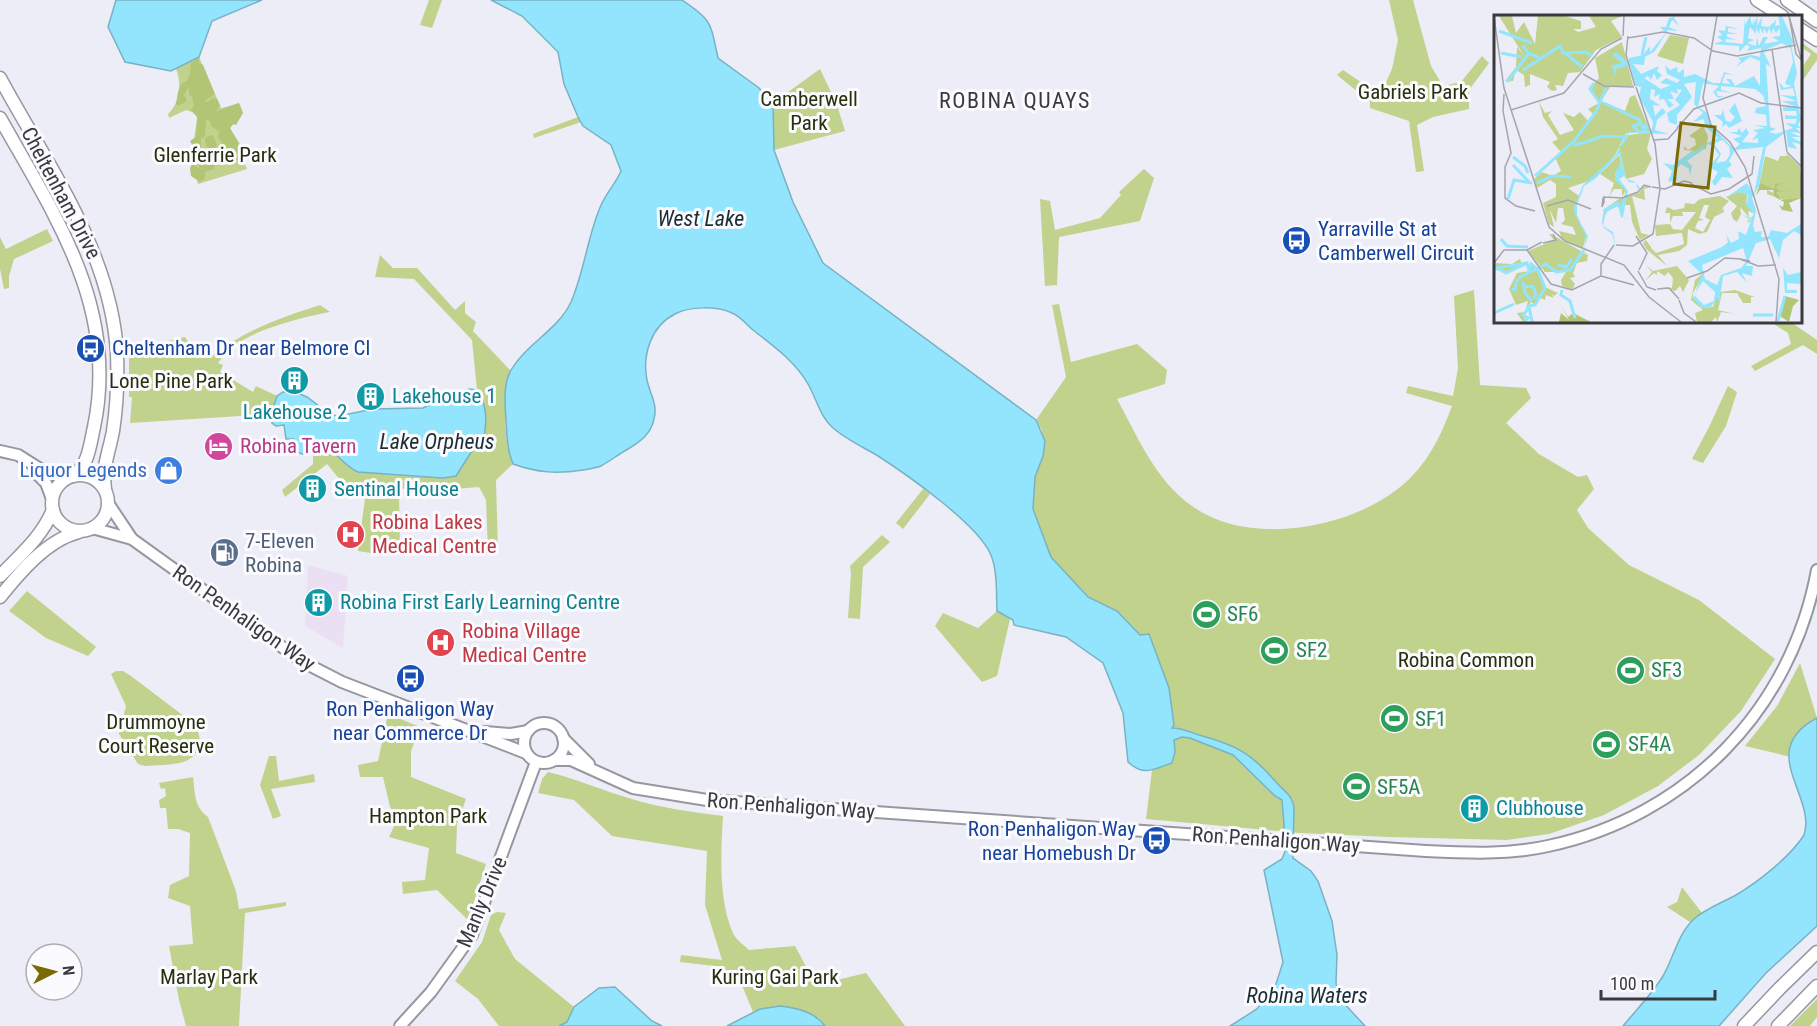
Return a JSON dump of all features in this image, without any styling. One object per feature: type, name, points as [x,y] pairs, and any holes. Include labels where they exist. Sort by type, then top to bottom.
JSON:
[{"type":"main road","points":[[1758,0],[1780,15]]},
{"type":"main road","points":[[1787,0],[1817,21]]},
{"type":"main road","points":[[1802,30],[1817,40]]},
{"type":"main road","name":"Cheltenham Drive","points":[[0,78],[84,230],[98,264],[108,298],[115,336],[117,387],[112,431],[103,470],[105,489]]},
{"type":"main road","name":"Cheltenham Drive","points":[[0,118],[67,239],[84,280],[93,315],[99,365],[95,419],[84,463],[71,476]]},
{"type":"main road","points":[[0,576],[36,540],[46,526],[57,487],[71,476],[90,477],[100,483],[105,489],[108,503],[104,517],[86,530],[64,537],[50,546],[0,597]]},
{"type":"main road","points":[[52,505],[63,525],[71,530],[86,530]]},
{"type":"main road","points":[[1744,1026],[1817,952]]},
{"type":"main road","points":[[1778,1026],[1817,986]]},
{"type":"street","points":[[0,451],[18,455],[48,474],[71,476]]},
{"type":"street","points":[[0,451],[46,483],[52,505]]},
{"type":"street","name":"Ron Penhaligon Way","points":[[108,503],[132,539],[303,662],[342,682],[462,727],[499,734],[528,731]]},
{"type":"street","name":"Ron Penhaligon Way","points":[[86,530],[132,539]]},
{"type":"street","name":"Ron Penhaligon Way","points":[[554,760],[571,760],[633,788],[707,800],[1458,853],[1500,853],[1546,847],[1575,840],[1637,815],[1695,777],[1724,751],[1752,720],[1791,653],[1808,609],[1817,570]]},
{"type":"street","points":[[545,723],[554,726],[563,738],[562,751],[554,760],[545,763],[536,762],[526,753],[524,744],[528,731],[536,725],[545,723]]},
{"type":"street","name":"Ron Penhaligon Way","points":[[462,727],[469,732],[526,753]]},
{"type":"street","name":"Ron Penhaligon Way","points":[[563,738],[573,750],[599,772]]},
{"type":"street","name":"Manly Drive","points":[[400,1026],[431,992],[472,935],[536,762]]},
{"type":"shaded area","points":[[308,565],[348,576],[343,648],[305,626]]},
{"type":"green space","points":[[429,0],[442,0],[432,28],[420,25]]},
{"type":"green space","name":"Gabriels Park","points":[[1389,0],[1413,0],[1431,66],[1443,86],[1461,82],[1482,56],[1489,63],[1469,90],[1469,109],[1433,117],[1417,125],[1424,171],[1416,172],[1409,121],[1370,108],[1370,102],[1337,75],[1343,70],[1374,91],[1383,89],[1392,69],[1398,40]]},
{"type":"green space","points":[[1802,43],[1817,54],[1817,60],[1802,82],[1802,68],[1811,54],[1802,48]]},
{"type":"green space","name":"Glenferrie Park","points":[[199,57],[222,110],[239,103],[243,113],[230,128],[247,169],[198,184],[191,158],[198,114],[186,110],[169,118],[168,114],[179,93],[176,69]]},
{"type":"green space","name":"Glenferrie Park","points":[[199,58],[199,63],[203,65],[215,94],[204,101],[217,99],[220,105],[216,112],[239,103],[243,113],[236,125],[233,124],[230,128],[242,148],[237,154],[238,160],[233,164],[227,164],[224,157],[227,152],[218,138],[220,132],[211,126],[210,121],[206,120],[205,136],[201,139],[201,151],[207,148],[206,137],[213,135],[217,146],[211,150],[211,158],[215,163],[214,169],[205,172],[205,178],[200,182],[191,176],[190,168],[193,162],[199,168],[204,159],[203,156],[191,161],[188,158],[195,150],[190,141],[196,137],[197,117],[191,110],[194,105],[192,96],[189,95],[189,87],[184,95],[187,101],[178,106],[176,104],[180,87],[187,81],[190,74],[191,63]]},
{"type":"green space","name":"Camberwell Park","points":[[820,69],[837,105],[845,131],[774,150],[773,103]]},
{"type":"green space","points":[[578,117],[581,122],[534,138],[533,134]]},
{"type":"green space","points":[[1144,169],[1154,178],[1140,221],[1059,237],[1057,285],[1045,286],[1040,199],[1050,201],[1055,230],[1100,218],[1121,195],[1119,192]]},
{"type":"green space","points":[[47,229],[53,241],[14,259],[9,276],[9,288],[4,289],[0,269],[0,237],[6,249]]},
{"type":"green space","points":[[380,255],[393,268],[417,268],[455,310],[465,301],[465,313],[476,322],[473,331],[511,371],[505,418],[509,454],[513,464],[496,480],[498,552],[488,552],[486,500],[479,487],[432,491],[431,488],[399,489],[400,554],[358,551],[365,499],[341,481],[327,464],[285,497],[282,490],[313,464],[313,453],[331,451],[358,472],[443,478],[481,395],[477,390],[472,340],[414,279],[375,277]]},
{"type":"green space","name":"Robina Common","points":[[1474,290],[1480,385],[1526,388],[1531,398],[1506,423],[1539,454],[1578,477],[1587,475],[1594,489],[1577,510],[1588,528],[1629,565],[1699,600],[1775,659],[1741,711],[1699,755],[1658,786],[1604,815],[1549,834],[1507,840],[1389,837],[1300,833],[1146,819],[1152,770],[1172,763],[1140,635],[1117,611],[1088,597],[1051,557],[1033,509],[1035,477],[1043,456],[1042,430],[1036,420],[1066,377],[1052,305],[1059,304],[1071,362],[1137,344],[1167,370],[1165,384],[1117,399],[1148,457],[1179,495],[1192,506],[1217,519],[1245,527],[1276,529],[1308,526],[1339,519],[1368,507],[1394,492],[1415,473],[1437,441],[1452,406],[1406,393],[1408,386],[1453,396],[1458,368],[1454,296]]},
{"type":"green space","name":"Lone Pine Park","points":[[320,305],[330,312],[292,321],[251,335],[231,348],[218,363],[223,365],[220,372],[253,392],[256,386],[277,396],[271,414],[130,423],[132,397],[129,397],[129,350],[185,337],[196,350],[212,356],[250,332]]},
{"type":"green space","points":[[1771,322],[1790,322],[1817,340],[1817,354],[1803,345],[1755,371],[1751,366],[1791,344],[1788,333]]},
{"type":"green space","points":[[1728,386],[1737,392],[1726,426],[1703,463],[1692,459],[1709,427]]},
{"type":"green space","points":[[923,489],[930,494],[903,529],[896,523]]},
{"type":"green space","points":[[882,535],[890,542],[863,567],[860,619],[848,618],[850,566]]},
{"type":"green space","name":"Drummoyne Court Reserve","points":[[27,591],[96,647],[88,656],[46,638],[9,611]]},
{"type":"green space","points":[[997,611],[1010,619],[997,676],[982,682],[935,626],[943,613],[978,628]]},
{"type":"green space","points":[[1800,663],[1817,718],[1799,734],[1791,757],[1745,746],[1777,706]]},
{"type":"green space","name":"Drummoyne Court Reserve","points":[[123,671],[131,676],[193,723],[199,734],[200,743],[191,758],[169,765],[138,764],[119,734],[126,706],[111,674]]},
{"type":"green space","name":"Hampton Park","points":[[388,714],[420,727],[411,751],[411,777],[466,799],[457,824],[456,853],[486,864],[468,920],[437,890],[403,894],[402,882],[425,880],[429,848],[389,837],[398,818],[390,807],[383,777],[360,777],[358,765],[378,761]]},
{"type":"green space","name":"Hampton Park","points":[[269,756],[276,756],[279,781],[314,774],[315,782],[271,789],[281,816],[273,819],[260,785]]},
{"type":"green space","name":"Kuring Gai Park","points":[[548,772],[643,802],[723,816],[721,860],[723,891],[728,920],[736,938],[749,950],[795,946],[816,985],[866,973],[905,1026],[825,1026],[819,1018],[760,1009],[753,1012],[736,971],[726,973],[724,967],[680,962],[681,955],[722,960],[705,905],[707,851],[612,836],[574,800],[538,793],[542,779]]},
{"type":"green space","name":"Marlay Park","points":[[193,777],[198,804],[208,817],[236,891],[239,909],[286,902],[286,906],[245,913],[239,1026],[186,1026],[169,946],[193,944],[190,906],[168,898],[170,885],[189,876],[190,833],[168,829],[166,808],[160,808],[159,800],[166,796],[165,788],[161,789],[159,783]]},
{"type":"green space","points":[[1682,887],[1702,913],[1690,922],[1667,907],[1677,902]]},
{"type":"green space","points":[[497,912],[506,913],[499,930],[515,959],[574,1007],[567,1022],[559,1026],[499,1026],[478,999],[455,981],[482,942],[491,915]]},
{"type":"green space","points":[[1817,999],[1817,1017],[1810,1026],[1790,1026]]},
{"type":"water","points":[[116,0],[262,0],[212,21],[199,57],[171,71],[125,62],[108,27]]},
{"type":"water","name":"West Lake","points":[[491,0],[682,0],[705,18],[711,29],[718,58],[759,88],[773,103],[774,150],[793,202],[823,263],[1036,420],[1045,441],[1043,456],[1035,477],[1033,509],[1051,557],[1088,597],[1117,611],[1140,635],[1149,634],[1169,688],[1174,725],[1172,728],[1183,729],[1242,751],[1259,764],[1290,796],[1294,807],[1293,858],[1311,871],[1318,881],[1332,921],[1337,955],[1336,983],[1340,999],[1365,1026],[1230,1026],[1257,1009],[1276,984],[1283,962],[1264,870],[1282,859],[1286,849],[1282,800],[1233,755],[1190,738],[1182,737],[1174,740],[1175,752],[1172,763],[1144,770],[1128,762],[1123,713],[1103,663],[1066,637],[1014,625],[1013,620],[997,611],[996,582],[990,553],[971,528],[922,487],[832,427],[824,418],[808,384],[797,368],[738,316],[719,309],[696,308],[675,314],[660,326],[650,342],[646,361],[647,380],[655,409],[653,424],[648,433],[632,446],[601,466],[583,470],[548,472],[513,464],[508,442],[505,407],[508,376],[517,361],[558,321],[571,302],[599,210],[621,171],[611,145],[583,126],[578,117],[564,84],[558,52],[522,16]]},
{"type":"water","name":"Lake Orpheus","points":[[469,389],[477,390],[483,402],[486,421],[483,442],[475,446],[456,476],[443,478],[358,472],[331,451],[302,454],[295,451],[294,439],[286,439],[284,425],[276,426],[272,423],[271,414],[277,396],[283,392],[295,392],[307,397],[331,415],[339,416],[373,409],[423,408]]},
{"type":"water","points":[[1817,718],[1817,926],[1766,973],[1719,1026],[1623,1026],[1659,983],[1683,932],[1693,920],[1754,883],[1791,852],[1804,835],[1806,820],[1789,759],[1791,745],[1799,731]]},
{"type":"water","points":[[615,987],[652,1021],[662,1026],[559,1026],[567,1022],[574,1007],[599,988]]},
{"type":"water","points":[[780,1006],[805,1011],[825,1026],[727,1026],[760,1009]]},
{"type":"place","name":"Yarraville St at Camberwell Circuit","points":[[1297,241]]},
{"type":"place","name":"Cheltenham Dr near Belmore Cl","points":[[91,348]]},
{"type":"place","name":"Lakehouse 2","points":[[295,381]]},
{"type":"place","name":"Lakehouse 1","points":[[371,396]]},
{"type":"place","name":"Robina Tavern","points":[[219,446]]},
{"type":"place","name":"Liquor Legends","points":[[168,470]]},
{"type":"place","name":"Sentinal House","points":[[313,489]]},
{"type":"place","name":"Robina Lakes Medical Centre","points":[[351,534]]},
{"type":"place","name":"7-Eleven Robina","points":[[224,553]]},
{"type":"place","name":"Robina First Early Learning Centre","points":[[319,602]]},
{"type":"place","name":"SF6","points":[[1206,614]]},
{"type":"place","name":"Robina Village Medical Centre","points":[[441,643]]},
{"type":"place","name":"SF2","points":[[1275,650]]},
{"type":"place","name":"SF3","points":[[1630,670]]},
{"type":"place","name":"Ron Penhaligon Way near Commerce Dr","points":[[410,678]]},
{"type":"place","name":"SF1","points":[[1394,719]]},
{"type":"place","name":"SF4A","points":[[1607,744]]},
{"type":"place","name":"SF5A","points":[[1356,787]]},
{"type":"place","name":"Clubhouse","points":[[1475,808]]},
{"type":"place","name":"Ron Penhaligon Way near Homebush Dr","points":[[1157,841]]},
{"type":"district","name":"ROBINA QUAYS","points":[[1015,100]]},
{"type":"water label","name":"Robina Waters","points":[[1307,995]]}]
